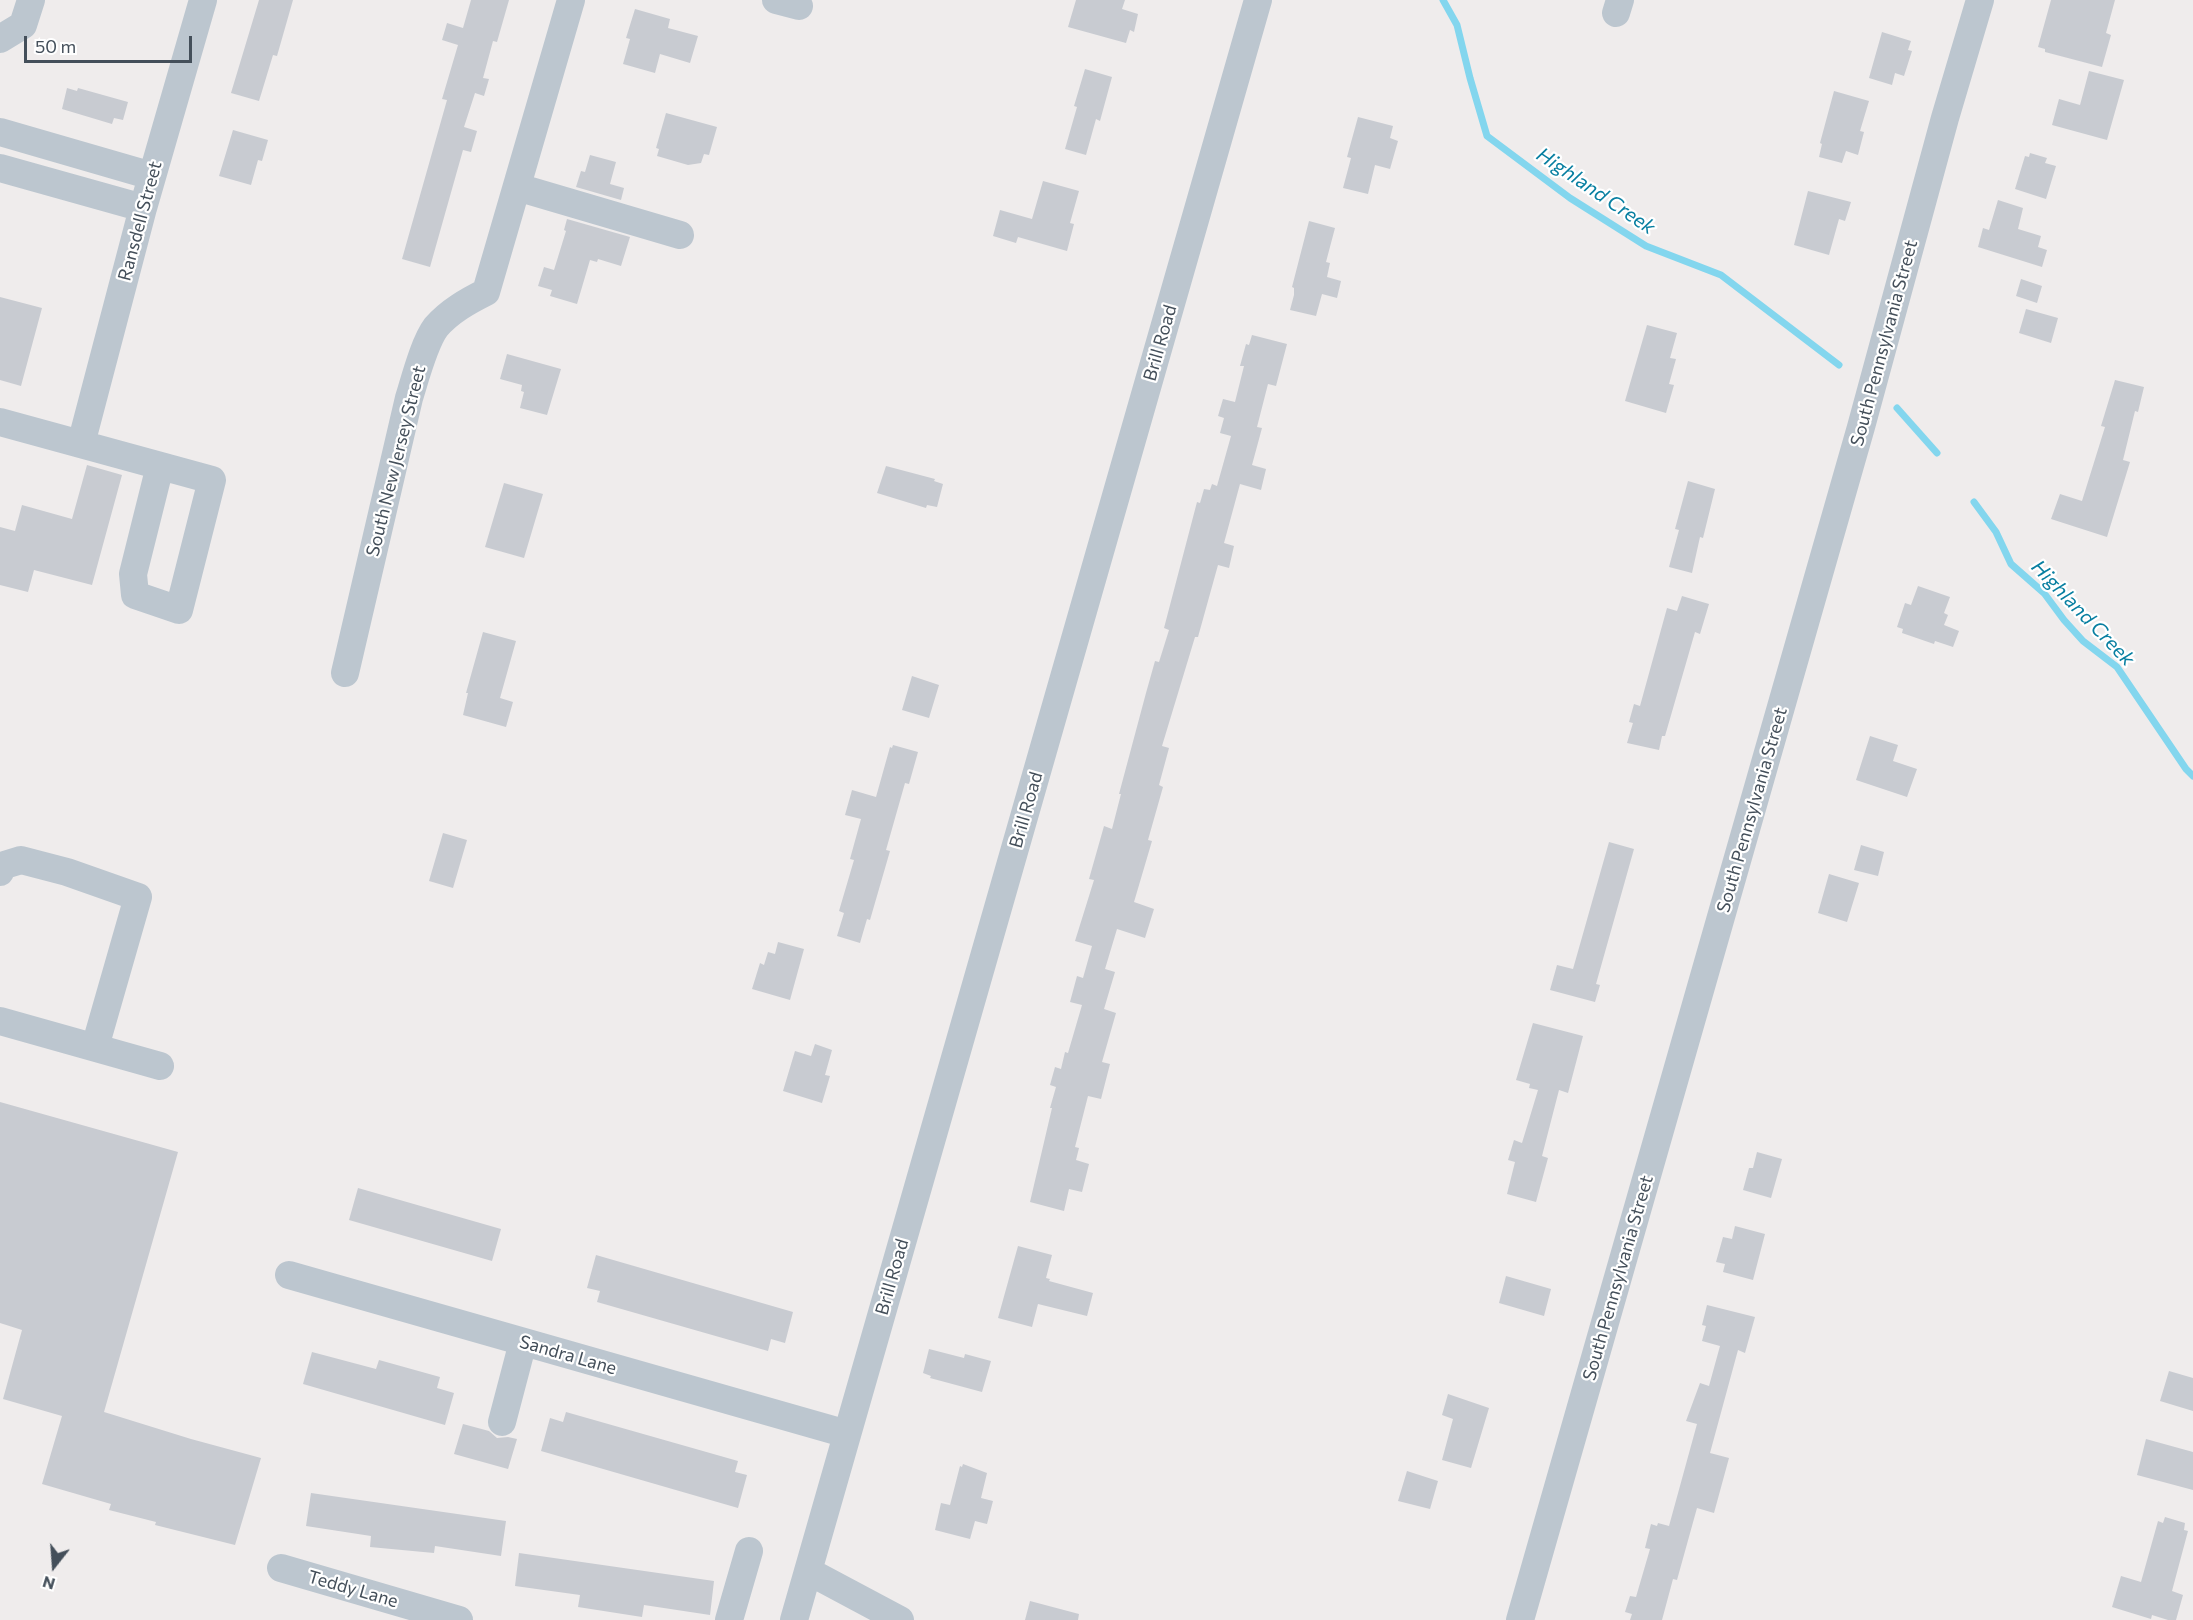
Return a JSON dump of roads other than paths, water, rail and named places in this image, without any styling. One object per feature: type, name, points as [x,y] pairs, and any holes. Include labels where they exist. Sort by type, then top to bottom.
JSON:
[{"type":"street","points":[[0,39],[23,25],[31,0]]},
{"type":"street","name":"Ransdell Street","points":[[81,444],[143,208],[203,0]]},
{"type":"street","name":"South New Jersey Street","points":[[345,673],[409,398],[422,358],[435,328],[462,303],[486,292],[571,0]]},
{"type":"street","name":"Brill Road","points":[[794,1620],[1258,0]]},
{"type":"street","name":"South Pennsylvania Street","points":[[1520,1620],[1861,427],[1945,118],[1980,0]]},
{"type":"street","points":[[0,132],[152,176]]},
{"type":"street","points":[[0,168],[143,208]]},
{"type":"street","points":[[517,187],[680,235]]},
{"type":"street","points":[[0,422],[212,480],[179,610],[135,595],[132,574],[160,466]]},
{"type":"street","points":[[0,872],[2,866],[21,860],[67,872],[138,897],[95,1047]]},
{"type":"street","points":[[0,1021],[160,1066]]},
{"type":"street","name":"Sandra Lane","points":[[289,1275],[847,1434]]},
{"type":"street","points":[[502,1422],[523,1342]]},
{"type":"street","points":[[729,1620],[749,1551]]},
{"type":"street","name":"Teddy Lane","points":[[281,1568],[459,1620]]},
{"type":"street","points":[[808,1571],[855,1609],[900,1620]]},
{"type":"waterway","name":"Highland Creek","points":[[1443,0],[1457,25],[1487,136],[1570,198],[1646,246],[1721,275],[1839,365]]},
{"type":"waterway","name":"Highland Creek","points":[[1897,408],[1937,453]]},
{"type":"waterway","name":"Highland Creek","points":[[1974,502],[1996,532],[2011,564],[2044,593],[2083,641],[2117,667],[2193,776]]}]
